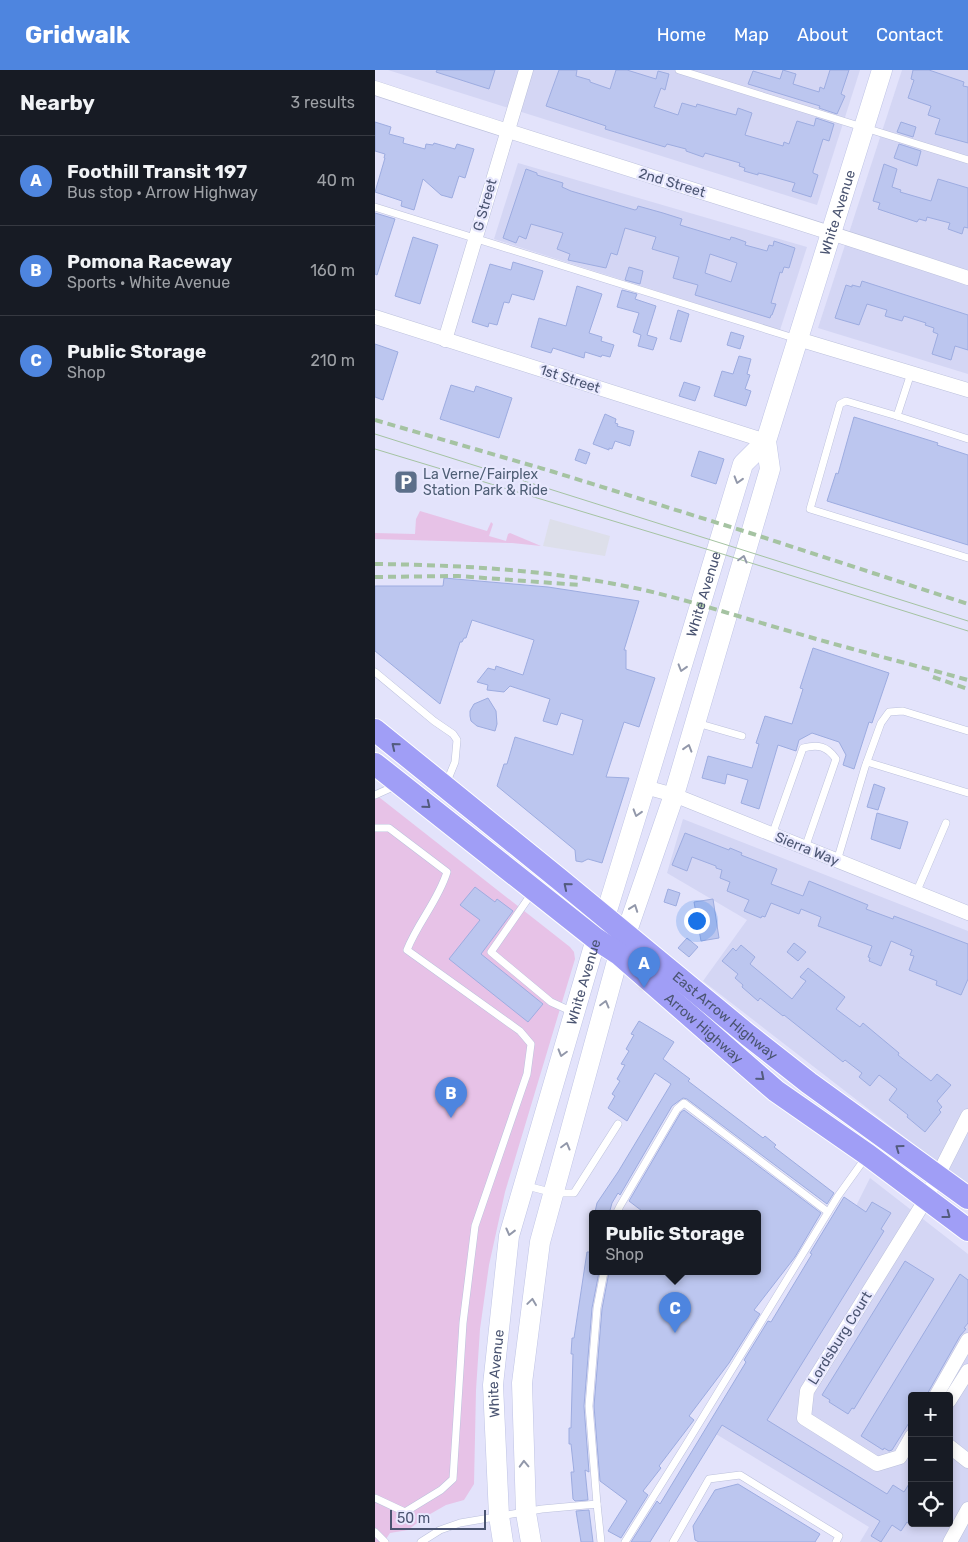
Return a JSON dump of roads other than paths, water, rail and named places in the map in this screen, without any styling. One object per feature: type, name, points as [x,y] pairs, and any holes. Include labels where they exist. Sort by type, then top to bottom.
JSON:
[{"type":"main road","name":"White Avenue","points":[[531,1542],[526,1513],[521,1383],[540,1242],[622,944],[674,795],[769,469],[766,441],[882,70]]},
{"type":"main road","name":"White Avenue","points":[[503,1542],[499,1516],[493,1385],[509,1236],[596,939],[605,917],[743,464],[766,441]]},
{"type":"main road","name":"East Arrow Highway","points":[[375,730],[605,917],[622,944],[968,1198]]},
{"type":"main road","name":"Arrow Highway","points":[[375,764],[596,939],[622,944],[776,1091],[867,1155],[968,1230]]},
{"type":"street","name":"G Street","points":[[445,340],[526,70]]},
{"type":"street","name":"2nd Street","points":[[375,88],[830,232],[968,278]]},
{"type":"street","name":"1st Street","points":[[375,317],[766,441]]},
{"type":"street","points":[[798,339],[968,390]]},
{"type":"street","name":"Sierra Way","points":[[645,787],[674,795],[968,913]]},
{"type":"street","points":[[926,1199],[968,1116]]},
{"type":"street","name":"Lordsburg Court","points":[[911,1437],[900,1457],[877,1464],[804,1418],[807,1391],[926,1199]]},
{"type":"street","points":[[937,1392],[968,1340]]},
{"type":"street","points":[[953,1395],[968,1371]]},
{"type":"street","points":[[953,1449],[968,1461]]},
{"type":"street","points":[[950,1542],[968,1508]]},
{"type":"lane","points":[[679,70],[968,160]]},
{"type":"lane","points":[[375,207],[798,339]]},
{"type":"lane","points":[[897,416],[911,373]]},
{"type":"lane","points":[[968,440],[845,401],[840,404],[810,509],[968,558]]},
{"type":"lane","points":[[375,672],[434,722],[453,734],[457,740],[455,762],[445,787]]},
{"type":"lane","points":[[837,861],[867,762],[881,723],[889,712],[903,711],[968,731]]},
{"type":"lane","points":[[696,723],[742,736]]},
{"type":"lane","points":[[772,835],[803,748],[823,746],[837,759],[805,848]]},
{"type":"lane","points":[[867,762],[968,793]]},
{"type":"lane","points":[[375,795],[400,784]]},
{"type":"lane","points":[[916,893],[946,823]]},
{"type":"lane","points":[[375,828],[389,828],[447,872],[442,888],[413,934],[407,950],[520,1031],[531,1044],[527,1074],[475,1226],[463,1323],[453,1480],[441,1490],[405,1512],[375,1498]]},
{"type":"lane","points":[[534,890],[491,952],[551,1002],[574,1012]]},
{"type":"lane","points":[[618,1210],[677,1109],[684,1104],[828,1212]]},
{"type":"lane","points":[[524,1185],[554,1193],[574,1193],[618,1124]]},
{"type":"lane","points":[[625,1542],[828,1212],[867,1155]]},
{"type":"lane","points":[[601,1542],[589,1406],[597,1308],[603,1275]]},
{"type":"lane","points":[[673,1542],[709,1479],[740,1475],[839,1536],[836,1542]]},
{"type":"lane","points":[[421,1542],[440,1530],[499,1516],[542,1509],[597,1504]]},
{"type":"lane","points":[[375,1532],[385,1542]]},
{"type":"tram line","points":[[375,434],[968,621]]},
{"type":"tram line","points":[[375,449],[716,552],[968,631]]},
{"type":"railway","points":[[375,420],[554,472],[968,604]]},
{"type":"railway","points":[[375,564],[506,570],[571,577],[635,588],[968,680]]},
{"type":"railway","points":[[375,577],[458,576],[580,585]]},
{"type":"railway","points":[[933,677],[968,689]]},
{"type":"place","name":"La Verne/Fairplex Station Park & Ride","points":[[406,482]]},
{"type":"place","name":"Foothill Transit 197","points":[[644,988]]},
{"type":"place","name":"Pomona Raceway","points":[[451,1118]]},
{"type":"place","name":"Public Storage","points":[[675,1333]]}]
